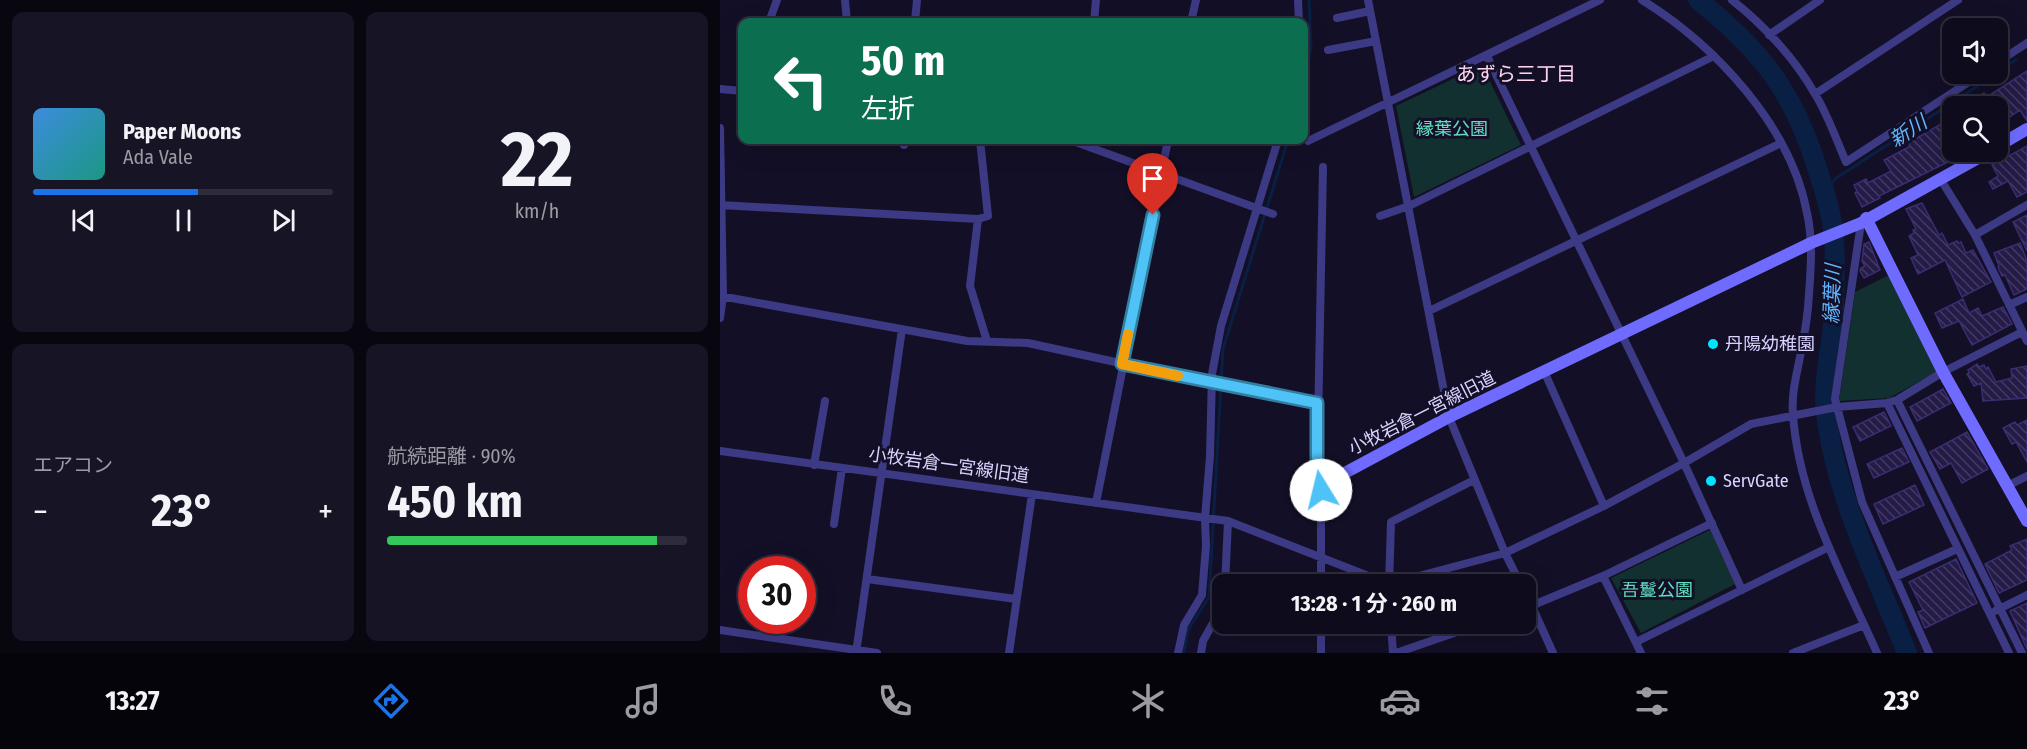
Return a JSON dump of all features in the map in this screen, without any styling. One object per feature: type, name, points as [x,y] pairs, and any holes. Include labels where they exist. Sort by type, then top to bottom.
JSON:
[{"type":"street","points":[[770,18],[777,0]]},
{"type":"street","points":[[845,0],[847,18]]},
{"type":"street","points":[[915,18],[917,0]]},
{"type":"street","points":[[1094,18],[1096,0]]},
{"type":"street","points":[[1192,18],[1196,0]]},
{"type":"street","points":[[1298,0],[1299,18]]},
{"type":"street","points":[[1308,141],[1600,0]]},
{"type":"street","points":[[1642,0],[1690,33],[1738,81],[1781,143],[1801,188],[1815,241],[1808,311],[1793,396],[1793,416],[1805,485],[1829,547],[1876,653]]},
{"type":"street","points":[[1732,0],[1769,35],[1794,64],[1815,94],[1846,162],[1966,84]]},
{"type":"street","points":[[1769,35],[1820,0]]},
{"type":"street","points":[[1815,94],[1958,0]]},
{"type":"street","points":[[1337,18],[1370,3],[1449,417],[1516,574]]},
{"type":"street","points":[[1328,50],[1376,41]]},
{"type":"street","points":[[2008,57],[2025,48]]},
{"type":"street","points":[[1487,56],[1578,241],[1742,590]]},
{"type":"street","points":[[1380,216],[1409,206],[1714,56]]},
{"type":"street","points":[[720,89],[738,91]]},
{"type":"street","points":[[720,128],[720,318]]},
{"type":"street","points":[[2008,140],[2027,129]]},
{"type":"street","points":[[1429,311],[1781,143]]},
{"type":"street","points":[[721,205],[978,219],[988,216],[980,144]]},
{"type":"street","points":[[1089,144],[1272,214]]},
{"type":"street","points":[[1096,503],[1167,144]]},
{"type":"street","points":[[1178,653],[1184,625],[1202,595],[1214,383],[1212,374],[1221,326],[1277,144]]},
{"type":"street","name":"小牧岩倉一宮線旧道","points":[[1321,490],[1326,483],[1449,417],[1815,241],[1861,222],[1972,162]]},
{"type":"street","points":[[1321,574],[1321,490],[1317,476],[1317,403],[1323,167]]},
{"type":"street","points":[[1941,180],[1975,234],[2027,341]]},
{"type":"street","points":[[1975,234],[2027,205]]},
{"type":"street","points":[[978,219],[969,286],[987,341]]},
{"type":"street","points":[[1861,222],[2027,521]]},
{"type":"street","points":[[1861,222],[1834,407],[1862,502],[1929,653]]},
{"type":"street","points":[[721,296],[967,340],[1028,343],[1317,403]]},
{"type":"street","points":[[2009,305],[2027,297]]},
{"type":"street","points":[[856,652],[902,329]]},
{"type":"street","points":[[1429,574],[1505,553],[1604,506],[1751,424],[1834,407],[1887,403],[1897,400],[1943,372],[2022,332]]},
{"type":"street","points":[[1544,371],[1604,506]]},
{"type":"street","points":[[1897,400],[2022,653]]},
{"type":"street","points":[[814,465],[825,401]]},
{"type":"street","points":[[1887,403],[2009,653]]},
{"type":"street","name":"小牧岩倉一宮線旧道","points":[[720,451],[1225,521],[1363,574]]},
{"type":"street","points":[[834,524],[842,468]]},
{"type":"street","points":[[2007,486],[2027,476]]},
{"type":"street","points":[[1389,574],[1391,522],[1474,480]]},
{"type":"street","points":[[1009,653],[1032,494]]},
{"type":"street","points":[[1225,521],[1225,574]]},
{"type":"street","points":[[1536,604],[1603,576],[1712,524]]},
{"type":"street","points":[[1636,642],[1829,547]]},
{"type":"street","points":[[1895,577],[1957,549]]},
{"type":"street","points":[[1603,576],[1641,653]]},
{"type":"street","points":[[867,579],[1017,600]]},
{"type":"street","points":[[1989,614],[2027,595]]},
{"type":"street","points":[[1536,620],[1553,653]]},
{"type":"street","points":[[1201,653],[1203,641],[1212,625]]},
{"type":"street","points":[[1793,653],[1864,625]]},
{"type":"street","points":[[720,630],[856,652],[877,653]]},
{"type":"street","points":[[1321,634],[1321,653]]},
{"type":"street","points":[[1392,634],[1394,653],[1450,634]]},
{"type":"green space","name":"縁葉公園","points":[[1482,65],[1521,145],[1414,197],[1396,106]]},
{"type":"green space","points":[[1889,275],[1942,369],[1889,398],[1839,401],[1855,292]]},
{"type":"green space","name":"吾鬘公園","points":[[1710,530],[1735,584],[1641,633],[1611,578]]},
{"type":"building","points":[[2027,71],[2027,121],[2020,110],[2008,118],[2008,96],[1989,96]]},
{"type":"building","points":[[1942,123],[1942,162],[1948,162],[1879,196],[1880,198],[1862,207],[1854,185],[1866,179],[1868,183],[1891,171],[1884,160],[1909,147],[1910,142]]},
{"type":"building","points":[[2027,146],[2027,192],[2017,197],[2008,181],[1993,189],[1989,182],[1998,176],[1992,165],[1998,162],[2008,162],[2008,156]]},
{"type":"building","points":[[1922,203],[1939,235],[1942,233],[1948,245],[1957,241],[1961,242],[1966,253],[1973,250],[1991,282],[1962,297],[1945,260],[1918,274],[1911,258],[1918,255],[1909,236],[1916,229],[1906,209]]},
{"type":"building","points":[[2027,215],[2027,251],[2013,222]]},
{"type":"building","points":[[1869,242],[1880,270],[1864,278],[1860,271],[1865,266],[1862,261],[1864,244]]},
{"type":"building","points":[[2020,243],[2027,261],[2027,289],[2014,295],[2005,275],[2002,276],[1994,253]]},
{"type":"building","points":[[1963,299],[1969,313],[1978,308],[1982,316],[2003,307],[2012,324],[1972,345],[1959,321],[1942,328],[1935,313]]},
{"type":"building","points":[[1977,364],[1979,367],[1984,365],[1986,369],[1988,367],[1996,382],[2012,378],[2011,369],[2027,366],[2027,398],[1983,401],[1981,383],[1974,386],[1967,374],[1968,370]]},
{"type":"building","points":[[1943,389],[1951,403],[1917,421],[1910,407]]},
{"type":"building","points":[[1884,412],[1891,426],[1860,441],[1853,427]]},
{"type":"building","points":[[2027,420],[2027,462],[2016,442],[2012,444],[2003,428],[2015,422],[2017,425]]},
{"type":"building","points":[[1967,432],[1988,469],[1962,483],[1951,463],[1940,469],[1930,452]]},
{"type":"building","points":[[1902,448],[1909,462],[1874,478],[1867,464]]},
{"type":"building","points":[[1915,485],[1924,505],[1883,524],[1874,504]]},
{"type":"building","points":[[2027,539],[2027,580],[1999,593],[1985,564],[2012,550],[2010,546]]},
{"type":"building","points":[[1956,559],[1977,603],[1925,628],[1918,612],[1923,610],[1909,582]]},
{"type":"building","points":[[2027,603],[2027,649],[2010,611]]},
{"type":"waterway","points":[[1308,66],[1311,46],[1309,0]]},
{"type":"waterway","name":"縁葉川","points":[[1698,0],[1740,37],[1773,75],[1798,118],[1809,143],[1827,199],[1835,248],[1833,323],[1825,400],[1831,444],[1848,505],[1907,653]]},
{"type":"waterway","name":"新川","points":[[2008,65],[2016,60]]},
{"type":"waterway","name":"新川","points":[[1825,194],[1835,179],[1981,84]]},
{"type":"waterway","points":[[1184,653],[1188,630],[1209,597],[1223,349],[1287,144]]},
{"type":"slow traffic","points":[[1128,334],[1122,364],[1178,376]]},
{"type":"place","name":"丹陽幼稚園","points":[[1713,344]]},
{"type":"place","name":"ServGate","points":[[1711,481]]},
{"type":"district","name":"あずら三丁目","points":[[1516,74]]},
{"type":"route","points":[[1153,215],[1122,364],[1317,403],[1317,476],[1321,490]]}]
